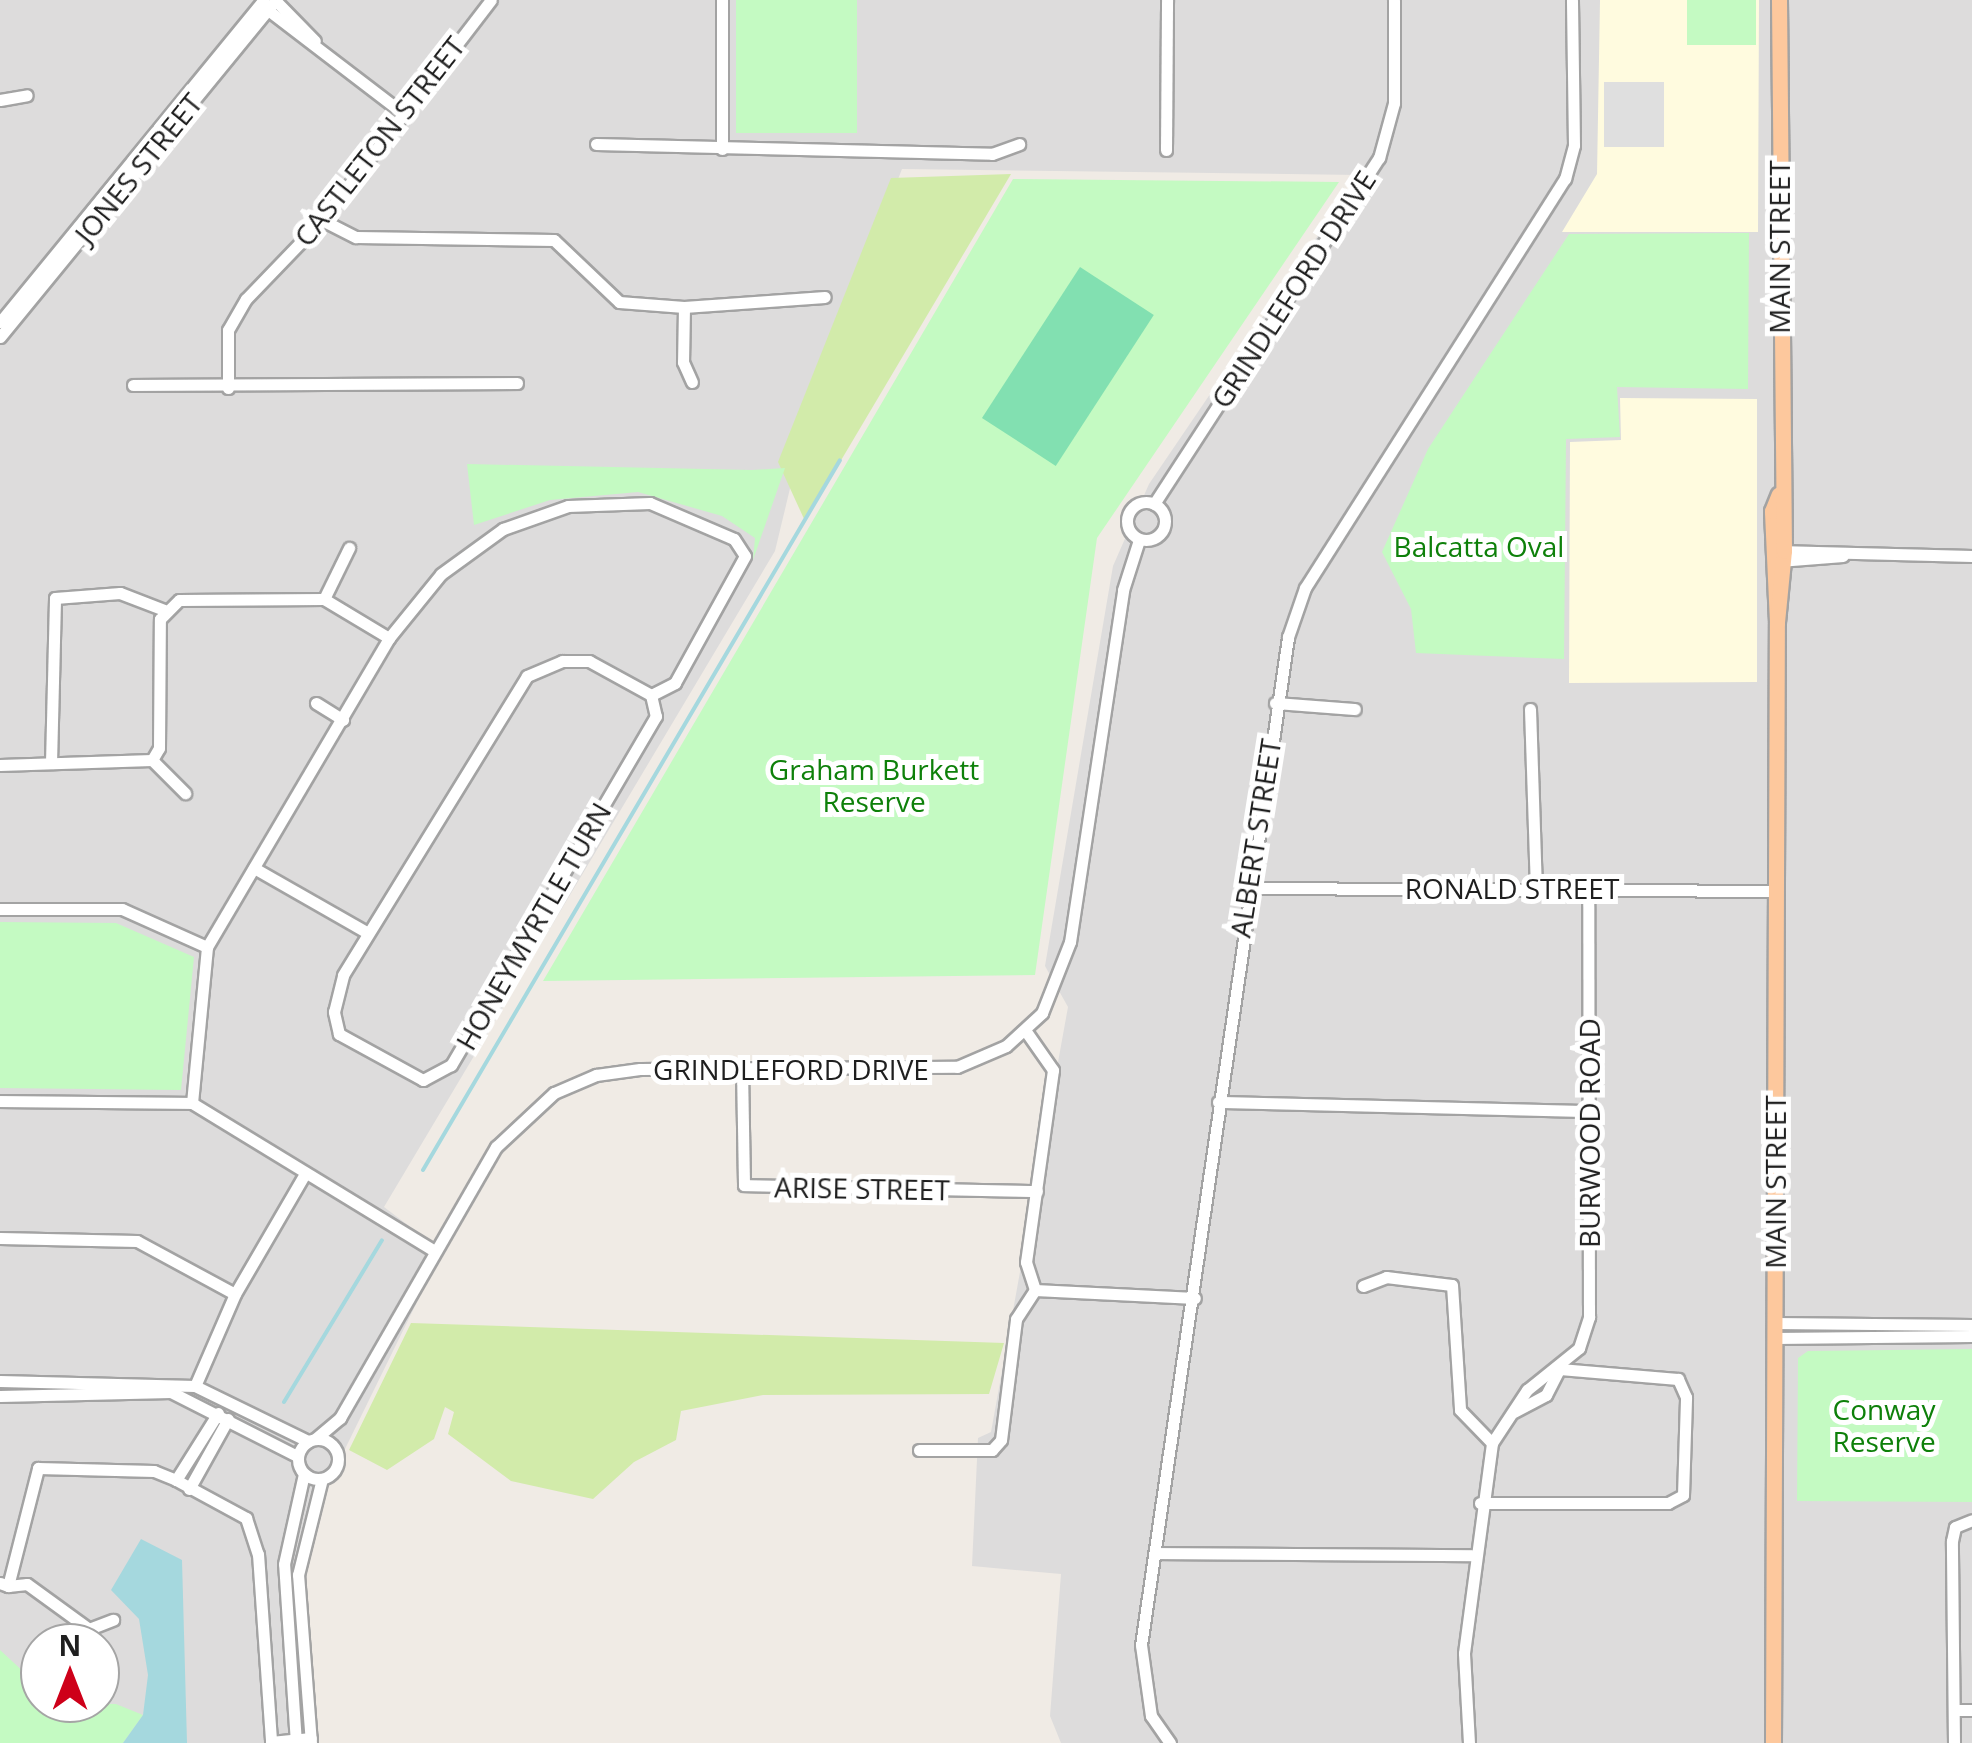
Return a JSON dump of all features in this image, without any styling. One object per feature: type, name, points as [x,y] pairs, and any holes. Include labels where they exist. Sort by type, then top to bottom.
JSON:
[{"type":"main road","name":"MAIN STREET","points":[[1773,1743],[1780,0]]},
{"type":"street","name":"CASTLETON STREET","points":[[228,388],[228,330],[246,299],[322,220],[400,110],[491,0]]},
{"type":"street","points":[[722,0],[722,149]]},
{"type":"street","points":[[1166,150],[1167,0]]},
{"type":"street","name":"GRINDLEFORD DRIVE","points":[[1154,504],[1379,158],[1394,102],[1394,0]]},
{"type":"street","name":"ALBERT STREET","points":[[1170,1743],[1142,1685],[1156,1553],[1195,1298],[1218,1102],[1275,703],[1305,588],[1565,179],[1574,145],[1572,0]]},
{"type":"street","points":[[270,3],[400,110]]},
{"type":"street","name":"JONES STREET","points":[[0,322],[270,3]]},
{"type":"street","name":"JONES STREET","points":[[0,337],[270,3]]},
{"type":"street","points":[[0,100],[27,94]]},
{"type":"street","points":[[596,144],[992,154],[1020,144]]},
{"type":"street","points":[[322,220],[356,237],[554,240],[619,302],[684,307],[825,297]]},
{"type":"street","points":[[684,307],[683,362],[692,382]]},
{"type":"street","points":[[134,385],[228,388],[517,384]]},
{"type":"street","points":[[192,1104],[207,947],[389,638],[441,574],[503,528],[568,506],[650,504],[734,539],[744,556],[675,683],[651,695]]},
{"type":"street","points":[[1137,504],[1154,504],[1164,528],[1139,540],[1126,517],[1137,504]]},
{"type":"street","name":"GRINDLEFORD DRIVE","points":[[311,1741],[298,1575],[322,1479],[337,1468],[340,1418],[496,1146],[554,1093],[596,1075],[640,1069],[932,1071],[982,1058],[1025,1030],[1065,966],[1123,590],[1139,540]]},
{"type":"street","points":[[324,599],[349,548]]},
{"type":"street","points":[[1778,556],[1972,556]]},
{"type":"street","points":[[51,763],[55,598],[120,593],[164,610]]},
{"type":"street","points":[[164,610],[179,600],[324,599],[389,638]]},
{"type":"street","points":[[152,760],[160,748],[164,610]]},
{"type":"street","name":"HONEYMYRTLE TURN","points":[[562,661],[589,661],[651,695],[656,716],[451,1065],[423,1080],[339,1034],[334,1012],[343,975],[368,932],[527,676],[562,661]]},
{"type":"street","points":[[316,702],[343,720]]},
{"type":"street","points":[[1275,703],[1355,710]]},
{"type":"street","points":[[1530,710],[1536,889]]},
{"type":"street","points":[[0,764],[152,760],[185,793]]},
{"type":"street","points":[[254,868],[368,932]]},
{"type":"street","name":"RONALD STREET","points":[[1248,888],[1588,886],[1777,891]]},
{"type":"street","name":"BURWOOD ROAD","points":[[1469,1743],[1462,1683],[1471,1555],[1492,1443],[1514,1412],[1546,1394],[1559,1369],[1579,1348],[1588,1317],[1588,886]]},
{"type":"street","points":[[0,909],[122,909],[207,947]]},
{"type":"street","points":[[1025,1030],[1052,1070],[1026,1262],[1035,1290]]},
{"type":"street","name":"ARISE STREET","points":[[742,1069],[744,1184],[1037,1191]]},
{"type":"street","points":[[0,1101],[192,1104],[303,1177],[433,1250]]},
{"type":"street","points":[[1218,1102],[1588,1110]]},
{"type":"street","points":[[195,1386],[235,1294],[303,1177]]},
{"type":"street","points":[[0,1238],[137,1241],[235,1294]]},
{"type":"street","points":[[1364,1286],[1386,1277],[1452,1284],[1460,1410],[1492,1443]]},
{"type":"street","points":[[1035,1290],[1195,1298]]},
{"type":"street","points":[[918,1450],[992,1450],[1001,1440],[1016,1319],[1035,1290]]},
{"type":"street","points":[[1774,1330],[1972,1325]]},
{"type":"street","points":[[1774,1330],[1972,1336]]},
{"type":"street","points":[[1480,1503],[1668,1503],[1683,1495],[1686,1398],[1678,1379],[1559,1369]]},
{"type":"street","points":[[0,1381],[195,1386],[336,1449]]},
{"type":"street","points":[[0,1396],[171,1392],[298,1456],[304,1474],[284,1564],[296,1742]]},
{"type":"street","points":[[176,1480],[223,1416]]},
{"type":"street","points":[[189,1489],[223,1416]]},
{"type":"street","name":"GRINDLEFORD DRIVE","points":[[298,1456],[340,1418]]},
{"type":"street","points":[[112,1620],[89,1630],[27,1584],[4,1585],[38,1468],[154,1471],[246,1518],[258,1554],[271,1742],[311,1741]]},
{"type":"street","points":[[304,1474],[322,1479]]},
{"type":"street","points":[[1954,1743],[1955,1527],[1972,1520]]},
{"type":"street","points":[[1156,1553],[1471,1555]]},
{"type":"street","points":[[1954,1710],[1972,1710]]},
{"type":"shaded area","points":[[0,0],[1972,0],[1972,1743],[1061,1743],[1050,1716],[1061,1574],[972,1566],[978,1438],[991,1432],[1068,1007],[1045,966],[1113,566],[1149,484],[1359,175],[902,169],[811,401],[775,551],[384,1207],[442,1251],[320,1500],[294,1602],[289,1743],[0,1743]]},
{"type":"shaded area","points":[[1600,0],[1759,0],[1758,232],[1562,232],[1597,174]]},
{"type":"shaded area","points":[[1604,82],[1664,82],[1664,147],[1604,147]]},
{"type":"shaded area","points":[[1620,398],[1757,399],[1757,682],[1569,683],[1570,442],[1621,440]]},
{"type":"green space","points":[[736,0],[857,0],[857,133],[736,133]]},
{"type":"green space","points":[[1687,0],[1756,0],[1756,45],[1687,45]]},
{"type":"green space","points":[[1011,174],[805,521],[778,462],[891,178]]},
{"type":"green space","name":"Graham Burkett Reserve","points":[[1013,179],[1339,182],[1097,538],[1035,975],[543,981]]},
{"type":"green space","name":"Balcatta Oval","points":[[1749,233],[1748,389],[1617,387],[1620,437],[1566,439],[1564,659],[1416,653],[1411,609],[1382,552],[1428,449],[1569,234]]},
{"type":"green space","points":[[1080,267],[1154,315],[1056,466],[982,418]]},
{"type":"green space","points":[[467,464],[785,468],[753,560],[755,538],[722,516],[638,492],[550,500],[474,525]]},
{"type":"green space","points":[[0,922],[116,923],[194,957],[181,1090],[0,1088]]},
{"type":"green space","points":[[411,1323],[1004,1343],[989,1394],[763,1395],[681,1411],[676,1440],[634,1462],[593,1499],[511,1481],[448,1434],[454,1412],[445,1407],[434,1439],[387,1470],[349,1450]]},
{"type":"green space","name":"Conway Reserve","points":[[1972,1349],[1972,1502],[1797,1501],[1798,1358],[1808,1351]]},
{"type":"green space","points":[[0,1650],[20,1668],[20,1723],[120,1723],[120,1706],[143,1715],[123,1743],[0,1743]]},
{"type":"water","points":[[141,1539],[182,1560],[187,1743],[123,1743],[143,1715],[148,1675],[139,1619],[111,1590]]},
{"type":"waterway","points":[[423,1170],[840,460]]},
{"type":"waterway","points":[[284,1402],[382,1240]]}]
